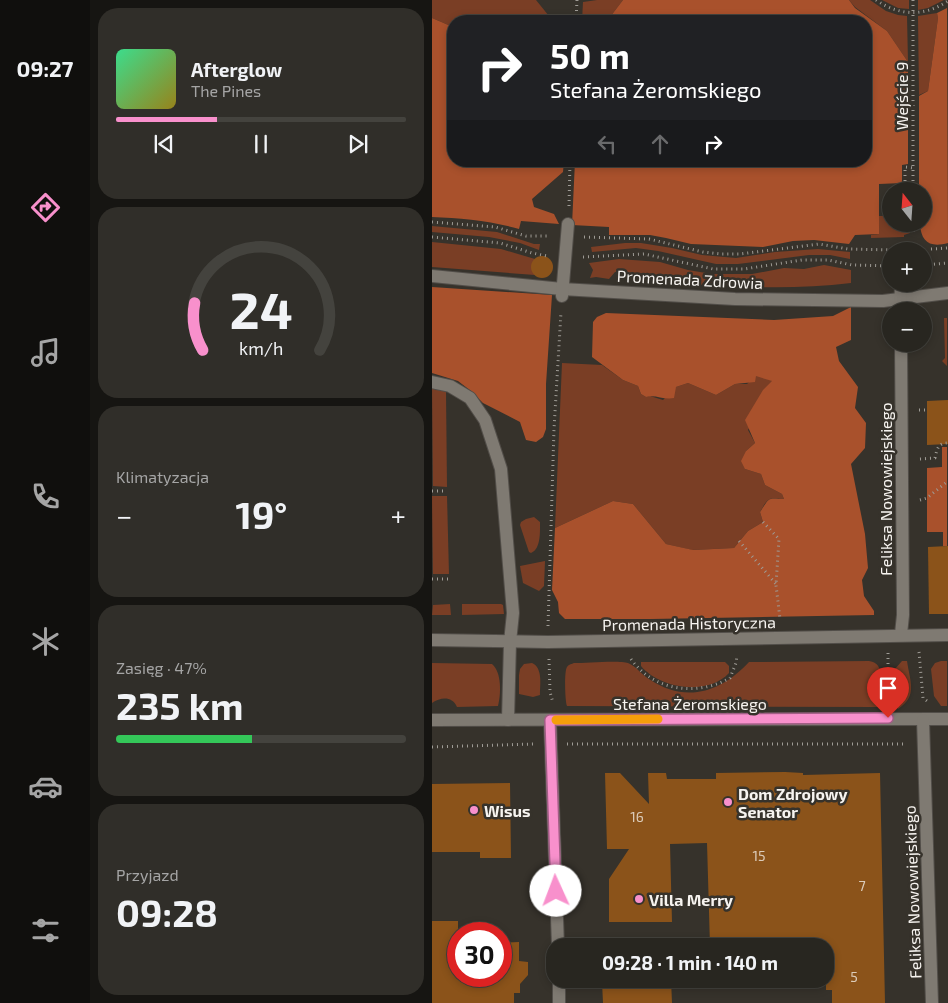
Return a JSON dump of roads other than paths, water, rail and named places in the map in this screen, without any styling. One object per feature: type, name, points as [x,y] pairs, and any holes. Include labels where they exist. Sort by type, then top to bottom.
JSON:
[{"type":"street","points":[[562,292],[567,230]]},
{"type":"street","name":"Promenada Zdrowia","points":[[432,276],[562,292],[736,299],[887,302]]},
{"type":"street","name":"Promenada Zdrowia","points":[[912,302],[948,293]]},
{"type":"street","name":"Feliksa Nowowiejskiego","points":[[895,635],[903,615],[901,352]]},
{"type":"street","points":[[432,382],[450,386],[470,398],[485,420],[501,469],[513,613],[510,642],[508,720]]},
{"type":"street","name":"Promenada Historyczna","points":[[432,640],[548,642],[918,634],[948,635]]},
{"type":"street","points":[[552,714],[558,938]]},
{"type":"street","name":"Stefana Żeromskiego","points":[[432,720],[508,720],[552,714],[948,719]]},
{"type":"street","name":"Feliksa Nowowiejskiego","points":[[923,720],[932,1003]]},
{"type":"street","points":[[559,988],[560,1003]]},
{"type":"place","name":"Dom Zdrojowy Senator","points":[[728,802]]},
{"type":"place","name":"Wisus","points":[[474,810]]},
{"type":"place","name":"Villa Merry","points":[[639,899]]}]
